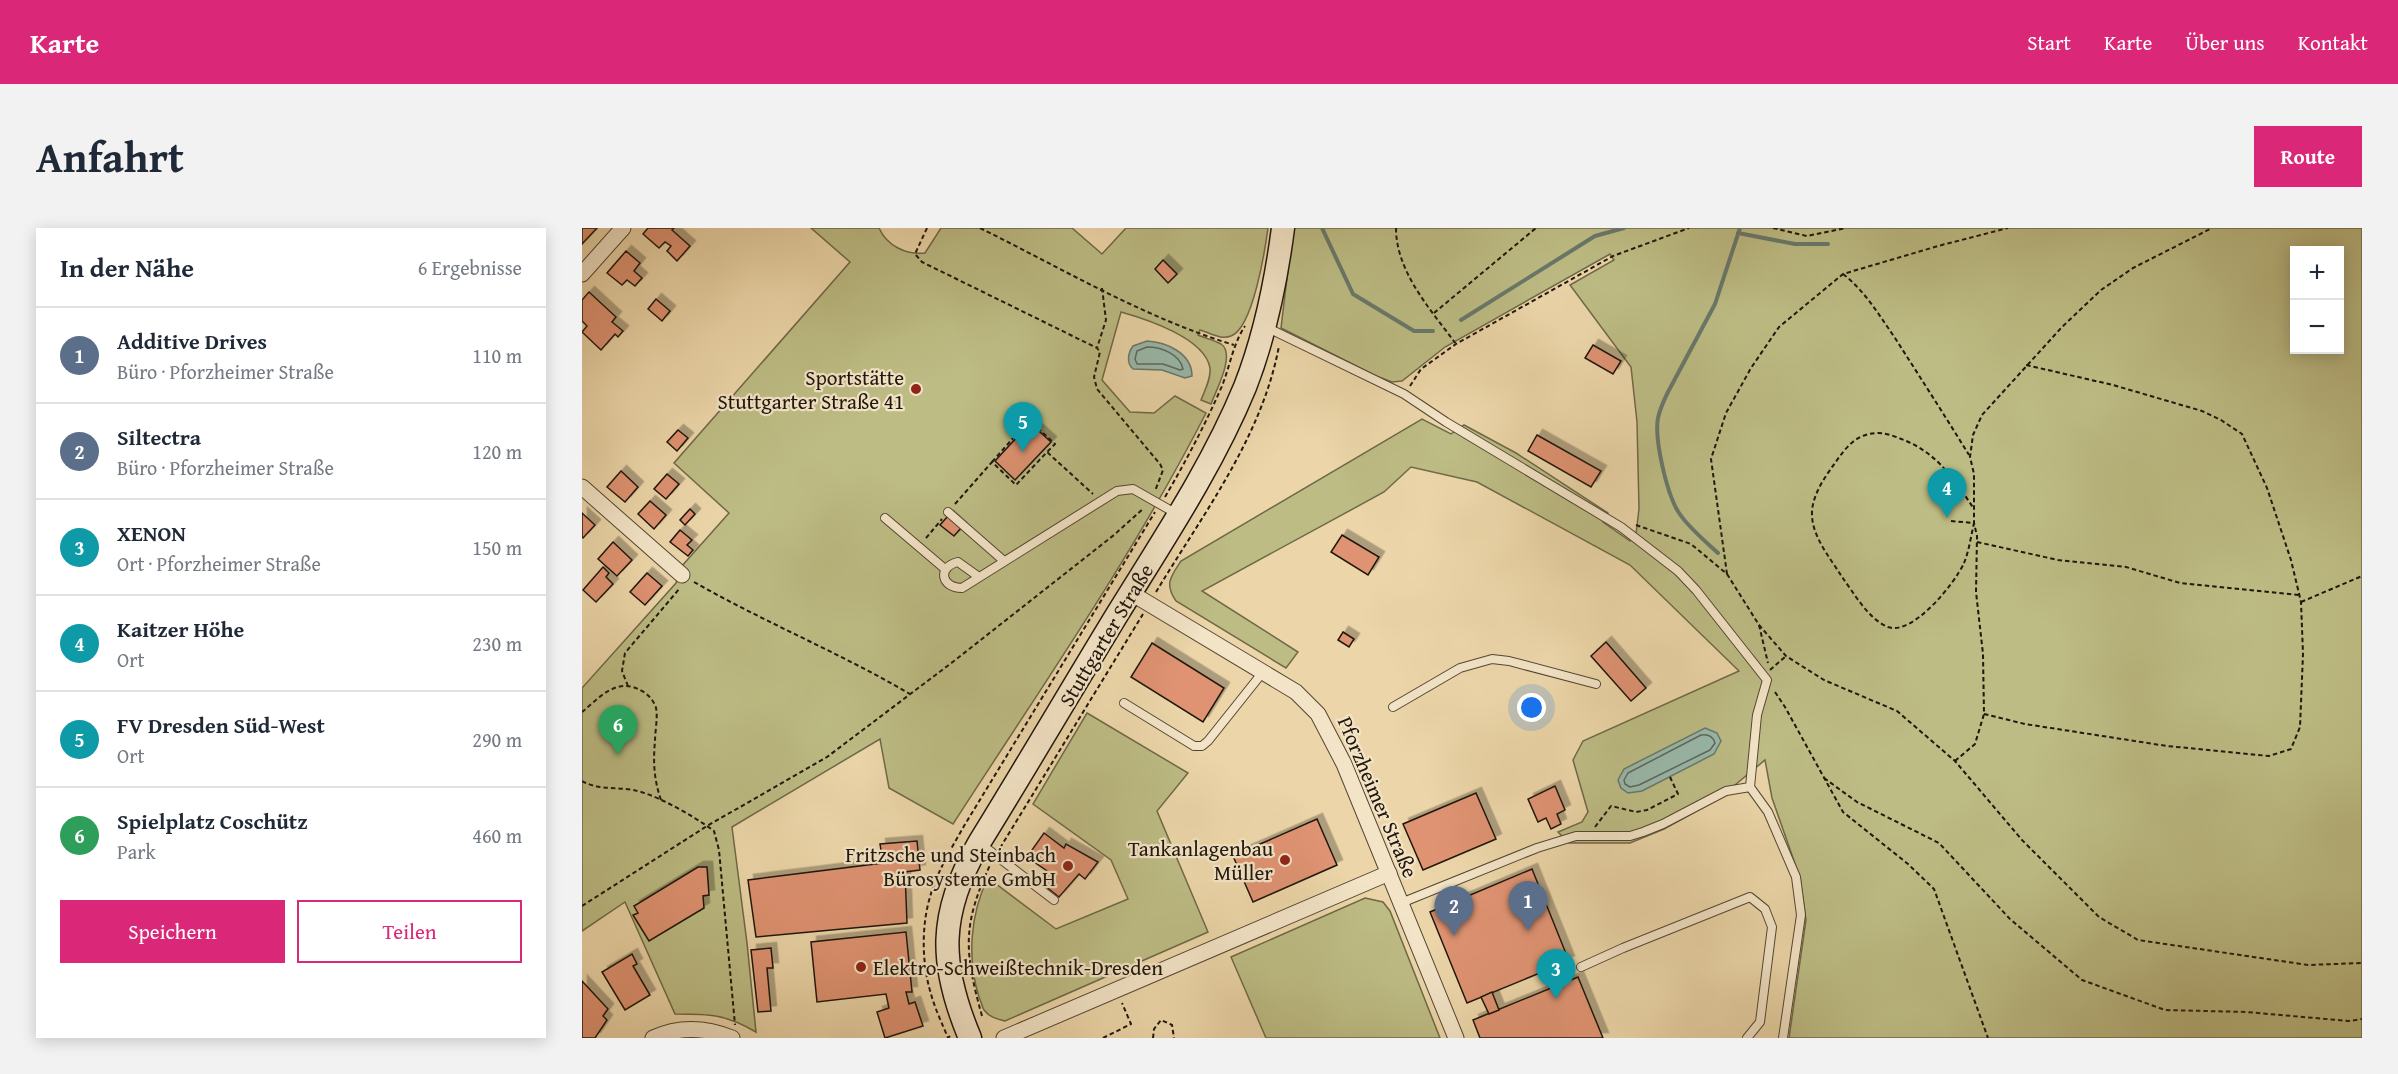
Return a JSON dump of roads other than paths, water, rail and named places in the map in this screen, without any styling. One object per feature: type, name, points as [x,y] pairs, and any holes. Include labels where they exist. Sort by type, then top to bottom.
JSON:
[{"type":"main road","name":"Stuttgarter Straße","points":[[970,1038],[952,986],[947,959],[948,930],[957,885],[979,843],[1179,515],[1267,355],[1265,327],[1279,261],[1283,228]]},
{"type":"street","points":[[582,274],[623,228]]},
{"type":"street","points":[[582,487],[682,575]]},
{"type":"street","name":"Pforzheimer Straße","points":[[1131,593],[1296,692],[1318,714],[1344,764],[1456,1038]]},
{"type":"street","points":[[1004,1038],[1389,873]]},
{"type":"street","points":[[653,1038],[677,1030],[700,1029],[734,1034]]},
{"type":"lane","points":[[1265,327],[1404,394],[1446,422],[1621,526],[1678,571],[1696,590],[1767,680],[1757,715],[1750,787],[1768,812],[1796,877],[1801,915],[1783,1038]]},
{"type":"lane","points":[[979,577],[958,562],[951,564],[945,570],[944,577],[954,588],[962,588],[1117,491],[1133,489],[1179,515]]},
{"type":"lane","points":[[948,512],[1004,561]]},
{"type":"lane","points":[[885,518],[945,570]]},
{"type":"lane","points":[[1393,707],[1460,668],[1492,659],[1509,661],[1596,684]]},
{"type":"lane","points":[[1124,703],[1194,746],[1202,746],[1263,672]]},
{"type":"lane","points":[[1401,903],[1537,848],[1576,836],[1630,836],[1643,832],[1726,791],[1750,787]]},
{"type":"lane","points":[[979,843],[1054,900]]},
{"type":"lane","points":[[1581,967],[1750,897],[1765,909],[1772,927],[1760,1022],[1747,1038]]},
{"type":"water","points":[[1147,341],[1170,346],[1177,350],[1188,361],[1192,376],[1185,378],[1162,370],[1133,369],[1129,361],[1131,349]]},
{"type":"water","points":[[1705,728],[1717,733],[1721,741],[1714,754],[1642,791],[1628,793],[1621,788],[1618,780],[1624,769]]},
{"type":"waterway","points":[[1322,228],[1353,294],[1414,331],[1433,331]]},
{"type":"waterway","points":[[1461,320],[1595,236],[1624,228]]},
{"type":"waterway","points":[[1718,553],[1687,524],[1674,505],[1662,467],[1657,427],[1665,398],[1715,304],[1740,228]]},
{"type":"waterway","points":[[1738,233],[1795,244],[1828,244]]},
{"type":"place","name":"Sportstätte Stuttgarter Straße 41","points":[[916,389]]},
{"type":"place","name":"FV Dresden Süd-West","points":[[1023,452]]},
{"type":"place","name":"Kaitzer Höhe","points":[[1947,518]]},
{"type":"place","name":"Spielplatz Coschütz","points":[[618,755]]},
{"type":"place","name":"Tankanlagenbau Müller","points":[[1285,860]]},
{"type":"place","name":"Fritzsche und Steinbach Bürosysteme GmbH","points":[[1068,866]]},
{"type":"place","name":"Additive Drives","points":[[1528,931]]},
{"type":"place","name":"Siltectra","points":[[1454,936]]},
{"type":"place","name":"Elektro-Schweißtechnik-Dresden","points":[[861,967]]},
{"type":"place","name":"XENON","points":[[1556,999]]}]
